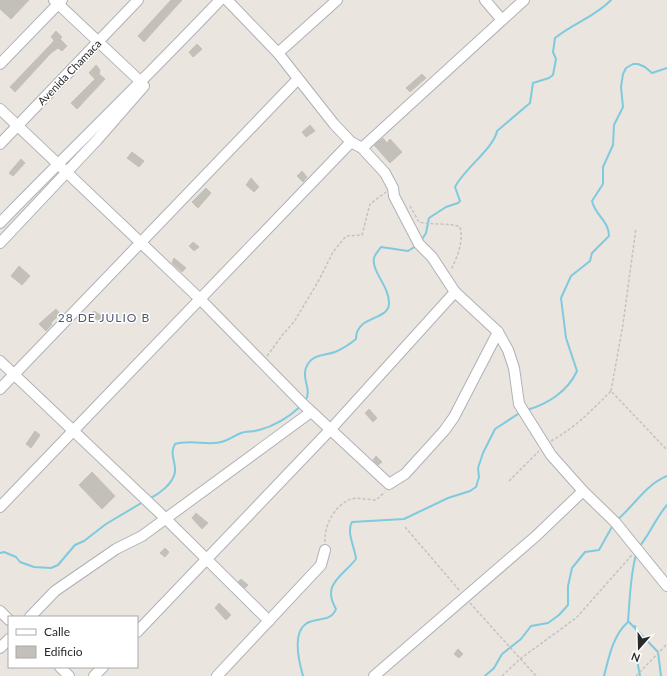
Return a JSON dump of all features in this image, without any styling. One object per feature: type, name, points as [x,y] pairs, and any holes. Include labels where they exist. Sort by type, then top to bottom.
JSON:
[{"type":"street","name":"Avenida Chamaca","points":[[0,144],[138,0]]},
{"type":"street","points":[[0,223],[57,164],[144,79],[220,0]]},
{"type":"street","points":[[227,0],[278,53],[297,80],[351,142],[362,148],[385,173],[393,188],[394,196],[416,239],[455,292],[498,332],[508,350],[514,368],[519,404],[530,424],[561,467],[615,522],[667,586]]},
{"type":"street","points":[[278,53],[337,0]]},
{"type":"street","points":[[485,0],[502,20]]},
{"type":"street","points":[[362,148],[524,0]]},
{"type":"street","points":[[0,64],[58,1],[98,42],[144,79]]},
{"type":"street","points":[[0,243],[137,96],[143,87],[144,79]]},
{"type":"street","points":[[0,389],[297,80]]},
{"type":"street","points":[[0,109],[200,298],[311,412],[389,484],[409,470],[451,422],[498,332]]},
{"type":"street","points":[[0,507],[351,142]]},
{"type":"street","points":[[138,631],[330,430],[455,292]]},
{"type":"street","points":[[0,361],[165,518],[269,621]]},
{"type":"street","points":[[31,616],[55,591],[116,550],[142,536],[311,412]]},
{"type":"street","points":[[374,676],[536,536],[583,491]]},
{"type":"street","points":[[217,676],[321,565],[325,550]]},
{"type":"street","points":[[0,611],[8,619]]},
{"type":"street","points":[[0,648],[8,640]]},
{"type":"street","points":[[61,668],[69,676]]},
{"type":"street","points":[[94,676],[102,668]]},
{"type":"path","points":[[262,363],[294,322],[319,280],[333,252],[346,236],[362,235],[370,204],[380,195],[393,188]]},
{"type":"path","points":[[407,201],[419,222],[439,225],[456,225],[460,227],[462,236],[461,244],[451,271],[446,278]]},
{"type":"path","points":[[509,481],[545,445],[566,433],[583,419],[611,391],[623,324],[636,228]]},
{"type":"path","points":[[611,391],[667,450]]},
{"type":"path","points":[[325,550],[325,534],[338,506],[352,498],[376,500],[389,488],[389,484]]},
{"type":"path","points":[[405,527],[464,597],[536,676]]},
{"type":"path","points":[[502,676],[520,659],[576,618],[638,549]]},
{"type":"path","points":[[636,676],[667,644]]},
{"type":"building","points":[[0,0],[29,0],[11,19],[0,9]]},
{"type":"building","points":[[171,0],[182,0],[144,42],[138,36]]},
{"type":"building","points":[[56,31],[62,37],[60,39],[67,46],[62,51],[58,48],[51,53],[15,92],[10,87],[53,42],[54,40],[51,37]]},
{"type":"building","points":[[197,44],[202,49],[193,57],[189,52]]},
{"type":"building","points":[[96,65],[100,70],[99,74],[105,79],[77,109],[71,103],[95,79],[89,73]]},
{"type":"building","points":[[422,74],[426,78],[410,92],[406,88]]},
{"type":"building","points":[[310,125],[315,131],[306,137],[302,132]]},
{"type":"building","points":[[383,138],[387,143],[390,139],[402,152],[390,163],[374,145]]},
{"type":"building","points":[[132,152],[144,161],[139,167],[127,158]]},
{"type":"building","points":[[21,159],[25,163],[13,176],[9,173]]},
{"type":"building","points":[[302,171],[307,177],[303,182],[297,176]]},
{"type":"building","points":[[251,178],[259,187],[254,192],[246,185]]},
{"type":"building","points":[[206,188],[211,193],[198,208],[192,202]]},
{"type":"building","points":[[193,242],[199,247],[194,251],[189,246]]},
{"type":"building","points":[[174,258],[186,268],[182,272],[172,263]]},
{"type":"building","points":[[19,266],[30,276],[22,285],[11,276]]},
{"type":"building","points":[[56,309],[60,314],[51,323],[52,324],[46,331],[39,324]]},
{"type":"building","points":[[94,311],[106,319],[103,323],[91,316]]},
{"type":"building","points":[[369,409],[377,418],[373,422],[365,413]]},
{"type":"building","points":[[35,431],[40,435],[31,448],[26,444]]},
{"type":"building","points":[[376,456],[382,462],[378,465],[373,460]]},
{"type":"building","points":[[92,472],[115,496],[102,509],[79,485]]},
{"type":"building","points":[[196,513],[208,523],[202,529],[192,518]]},
{"type":"building","points":[[165,548],[169,552],[165,557],[160,553]]},
{"type":"building","points":[[241,579],[248,585],[245,588],[238,582]]},
{"type":"building","points":[[219,603],[231,615],[226,620],[215,608]]},
{"type":"building","points":[[458,649],[463,654],[459,658],[454,654]]},
{"type":"waterway","points":[[421,241],[426,233],[429,218],[446,207],[460,201],[455,187],[459,180],[495,138],[497,131],[530,103],[533,83],[549,78],[553,75],[556,59],[553,52],[555,38],[569,28],[591,16],[611,0]]},
{"type":"waterway","points":[[527,410],[550,400],[563,391],[577,371],[566,338],[561,298],[571,276],[590,261],[592,253],[609,236],[607,226],[596,210],[592,201],[603,184],[603,167],[613,145],[614,125],[623,107],[621,87],[623,74],[626,68],[633,64],[638,64],[645,67],[652,73],[667,68]]},
{"type":"waterway","points":[[305,401],[308,393],[305,376],[308,363],[318,356],[335,352],[349,345],[356,339],[357,331],[361,326],[387,309],[389,298],[374,263],[374,258],[377,252],[381,247],[408,251],[416,246]]},
{"type":"waterway","points":[[149,499],[172,481],[175,472],[173,454],[175,444],[185,442],[219,443],[241,433],[257,431],[276,424],[292,414],[301,406]]},
{"type":"waterway","points":[[303,676],[298,648],[299,633],[302,627],[307,623],[328,618],[336,609],[332,600],[332,587],[356,559],[350,535],[350,526],[352,522],[404,519],[448,498],[470,491],[476,487],[479,477],[478,468],[483,453],[495,429],[521,412]]},
{"type":"waterway","points":[[617,520],[646,490],[667,476]]},
{"type":"waterway","points":[[0,553],[4,552],[16,557],[20,562],[34,567],[51,568],[58,565],[75,545],[84,541],[106,524],[143,502]]},
{"type":"waterway","points":[[639,547],[667,505]]},
{"type":"waterway","points":[[485,676],[494,668],[502,654],[521,639],[531,626],[548,623],[559,615],[568,605],[568,586],[572,568],[585,552],[599,550],[613,525]]},
{"type":"waterway","points":[[636,555],[631,579],[628,621],[658,652],[661,676]]},
{"type":"waterway","points":[[604,676],[615,640],[628,622]]},
{"type":"waterway","points":[[635,626],[640,641],[640,649],[636,654],[640,676]]},
{"type":"district","name":"28 DE JULIO B","points":[[104,317]]}]
